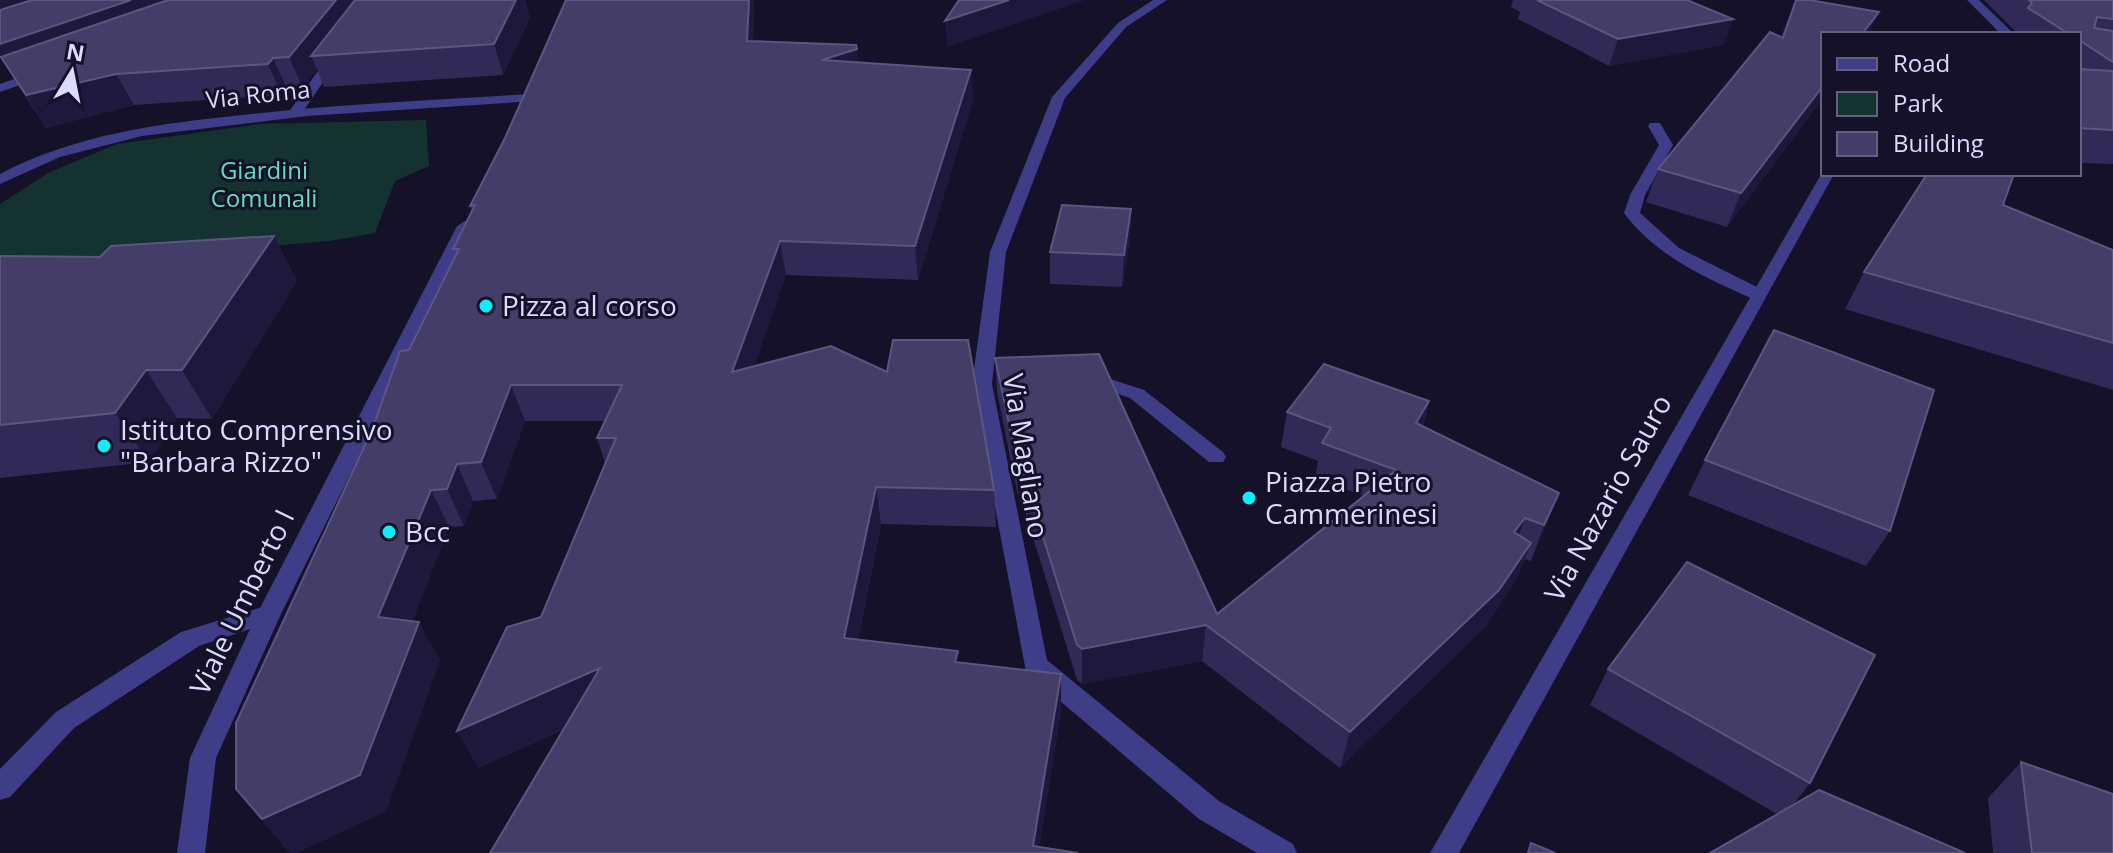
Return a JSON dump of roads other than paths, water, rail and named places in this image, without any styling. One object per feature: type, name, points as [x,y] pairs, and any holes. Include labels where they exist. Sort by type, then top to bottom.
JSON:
[{"type":"street","name":"Via Magliano","points":[[1161,0],[1122,25],[1059,97],[998,252],[982,384],[1035,665],[1209,810],[1283,853]]},
{"type":"street","points":[[1973,0],[2006,32]]},
{"type":"street","points":[[295,113],[345,41]]},
{"type":"street","points":[[0,88],[59,67]]},
{"type":"street","name":"Via Roma","points":[[0,180],[60,151],[105,138],[295,113],[533,90],[518,121]]},
{"type":"street","points":[[1655,126],[1666,145],[1661,160],[1634,197],[1632,213],[1646,232],[1669,249],[1757,294]]},
{"type":"street","name":"Via Nazario Sauro","points":[[1444,853],[1826,176]]},
{"type":"street","name":"Viale Umberto I","points":[[191,853],[203,758],[269,614],[475,207]]},
{"type":"street","points":[[1072,378],[1097,378],[1137,394],[1216,457]]},
{"type":"street","points":[[982,384],[1008,381]]},
{"type":"street","points":[[0,788],[65,720],[190,639],[269,614]]},
{"type":"place","name":"Pizza al corso","points":[[486,306]]},
{"type":"place","name":"Istituto Comprensivo \"Barbara Rizzo\"","points":[[104,446]]},
{"type":"place","name":"Piazza Pietro Cammerinesi","points":[[1249,498]]},
{"type":"place","name":"Bcc","points":[[389,532]]},
{"type":"park label","name":"Giardini Comunali","points":[[264,185]]}]
